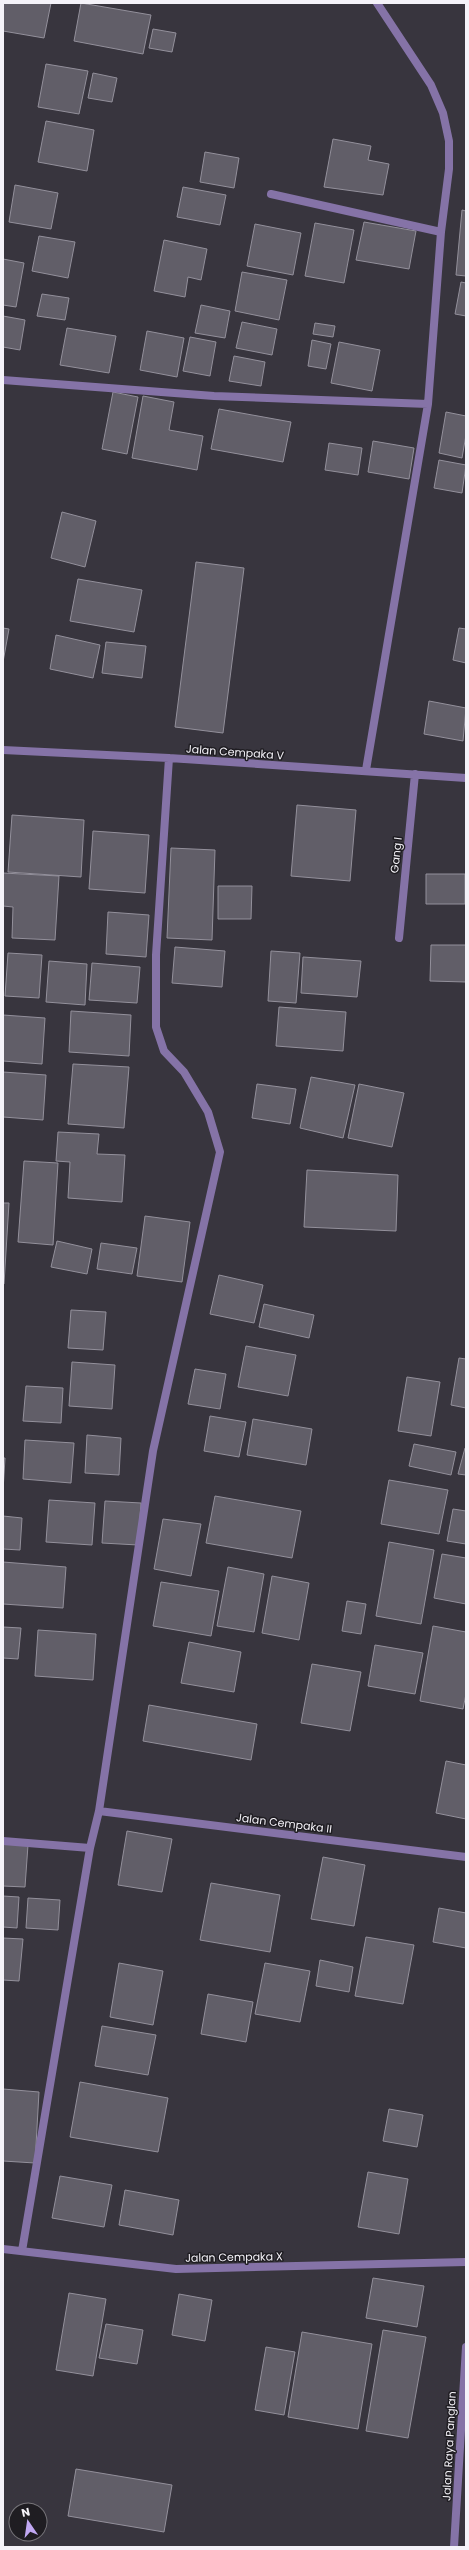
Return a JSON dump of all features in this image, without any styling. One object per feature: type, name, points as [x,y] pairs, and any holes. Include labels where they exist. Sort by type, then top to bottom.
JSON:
[{"type":"street","points":[[366,770],[428,404],[441,232],[449,169],[449,141],[443,113],[431,85],[377,3]]},
{"type":"street","points":[[271,194],[441,232]]},
{"type":"street","points":[[3,380],[214,396],[428,404]]},
{"type":"street","name":"Jalan Cempaka V","points":[[3,750],[169,758],[366,770],[466,778]]},
{"type":"street","points":[[22,2251],[90,1848],[99,1811],[153,1451],[220,1152],[208,1112],[184,1072],[164,1051],[156,1027],[156,955],[169,758]]},
{"type":"street","name":"Gang I","points":[[399,938],[415,774]]},
{"type":"street","name":"Jalan Cempaka II","points":[[99,1811],[466,1857]]},
{"type":"street","points":[[3,1841],[90,1848]]},
{"type":"street","name":"Jalan Cempaka X","points":[[3,2249],[176,2269],[466,2262]]},
{"type":"street","name":"Jalan Raya Panglan","points":[[454,2547],[466,2347]]},
{"type":"building","points":[[3,3],[51,3],[44,38],[3,31]]},
{"type":"building","points":[[81,3],[151,15],[143,54],[74,41]]},
{"type":"building","points":[[153,29],[176,33],[172,52],[149,48]]},
{"type":"building","points":[[46,64],[88,71],[79,114],[38,107]]},
{"type":"building","points":[[93,73],[117,78],[112,102],[88,98]]},
{"type":"building","points":[[46,121],[94,130],[87,171],[38,162]]},
{"type":"building","points":[[333,139],[371,146],[368,160],[389,164],[383,195],[324,187]]},
{"type":"building","points":[[205,152],[239,158],[234,188],[200,182]]},
{"type":"building","points":[[15,185],[58,193],[51,229],[9,222]]},
{"type":"building","points":[[183,187],[226,195],[220,225],[177,217]]},
{"type":"building","points":[[462,210],[466,211],[466,276],[456,275]]},
{"type":"building","points":[[364,222],[416,231],[409,269],[356,260]]},
{"type":"building","points":[[315,223],[354,230],[344,283],[305,276]]},
{"type":"building","points":[[255,224],[301,233],[293,275],[247,266]]},
{"type":"building","points":[[39,236],[75,242],[68,278],[32,271]]},
{"type":"building","points":[[164,240],[207,249],[201,280],[188,277],[185,297],[154,291]]},
{"type":"building","points":[[3,259],[24,263],[16,307],[3,305]]},
{"type":"building","points":[[242,272],[287,280],[279,320],[235,311]]},
{"type":"building","points":[[461,282],[466,283],[466,316],[455,314]]},
{"type":"building","points":[[42,294],[69,298],[65,320],[37,316]]},
{"type":"building","points":[[201,305],[230,311],[225,338],[195,333]]},
{"type":"building","points":[[3,316],[25,320],[20,350],[3,347]]},
{"type":"building","points":[[242,322],[277,329],[272,355],[236,348]]},
{"type":"building","points":[[315,323],[335,326],[333,337],[313,334]]},
{"type":"building","points":[[67,328],[116,336],[109,373],[60,365]]},
{"type":"building","points":[[147,331],[184,338],[177,377],[140,370]]},
{"type":"building","points":[[190,337],[216,342],[210,376],[183,371]]},
{"type":"building","points":[[312,340],[331,344],[326,369],[308,366]]},
{"type":"building","points":[[339,342],[380,350],[372,391],[331,383]]},
{"type":"building","points":[[234,356],[265,362],[261,386],[229,381]]},
{"type":"building","points":[[113,392],[138,397],[127,454],[102,449]]},
{"type":"building","points":[[143,396],[174,402],[169,430],[203,436],[197,470],[132,458]]},
{"type":"building","points":[[219,409],[291,422],[283,462],[211,449]]},
{"type":"building","points":[[446,412],[466,416],[466,435],[462,458],[439,453]]},
{"type":"building","points":[[373,441],[414,448],[409,479],[368,472]]},
{"type":"building","points":[[329,443],[362,448],[358,475],[325,470]]},
{"type":"building","points":[[439,460],[466,465],[462,493],[434,488]]},
{"type":"building","points":[[62,512],[96,521],[85,567],[51,558]]},
{"type":"building","points":[[196,562],[244,568],[223,733],[175,727]]},
{"type":"building","points":[[78,579],[142,590],[134,632],[70,621]]},
{"type":"building","points":[[3,628],[9,629],[3,662]]},
{"type":"building","points":[[459,628],[466,629],[466,663],[453,660]]},
{"type":"building","points":[[56,635],[100,645],[93,678],[50,669]]},
{"type":"building","points":[[106,642],[146,646],[142,678],[102,673]]},
{"type":"building","points":[[429,701],[466,708],[463,741],[424,734]]},
{"type":"building","points":[[297,805],[356,810],[350,881],[291,876]]},
{"type":"building","points":[[12,815],[84,820],[81,877],[8,872]]},
{"type":"building","points":[[93,831],[149,835],[145,893],[89,889]]},
{"type":"building","points":[[171,848],[215,850],[212,940],[167,938]]},
{"type":"building","points":[[3,873],[59,876],[55,940],[12,938],[13,907],[3,906]]},
{"type":"building","points":[[426,874],[465,874],[465,904],[426,904]]},
{"type":"building","points":[[218,886],[252,886],[251,919],[218,919]]},
{"type":"building","points":[[108,912],[149,915],[146,957],[106,954]]},
{"type":"building","points":[[431,945],[466,945],[466,982],[430,981]]},
{"type":"building","points":[[175,947],[225,951],[222,987],[172,983]]},
{"type":"building","points":[[271,951],[300,953],[296,1003],[268,1001]]},
{"type":"building","points":[[8,953],[42,955],[39,998],[5,996]]},
{"type":"building","points":[[303,957],[361,961],[357,997],[301,993]]},
{"type":"building","points":[[49,961],[87,964],[85,1005],[46,1002]]},
{"type":"building","points":[[92,963],[140,967],[137,1003],[89,1000]]},
{"type":"building","points":[[279,1007],[346,1012],[343,1051],[276,1046]]},
{"type":"building","points":[[71,1011],[131,1015],[129,1056],[69,1052]]},
{"type":"building","points":[[3,1015],[45,1018],[42,1064],[3,1061]]},
{"type":"building","points":[[73,1064],[129,1067],[124,1128],[68,1124]]},
{"type":"building","points":[[3,1072],[46,1075],[43,1120],[3,1117]]},
{"type":"building","points":[[311,1077],[355,1085],[343,1138],[300,1128]]},
{"type":"building","points":[[257,1084],[296,1089],[290,1124],[252,1118]]},
{"type":"building","points":[[359,1084],[404,1093],[392,1147],[348,1138]]},
{"type":"building","points":[[58,1132],[99,1134],[97,1154],[125,1155],[122,1202],[68,1198],[70,1162],[56,1161]]},
{"type":"building","points":[[24,1161],[58,1163],[53,1245],[18,1242]]},
{"type":"building","points":[[307,1170],[398,1175],[396,1231],[304,1227]]},
{"type":"building","points":[[3,1203],[9,1203],[4,1284],[3,1284]]},
{"type":"building","points":[[145,1216],[190,1222],[182,1282],[137,1276]]},
{"type":"building","points":[[57,1241],[92,1249],[87,1274],[51,1267]]},
{"type":"building","points":[[101,1243],[137,1248],[132,1274],[97,1269]]},
{"type":"building","points":[[219,1275],[263,1285],[254,1323],[210,1314]]},
{"type":"building","points":[[264,1304],[314,1315],[309,1338],[259,1327]]},
{"type":"building","points":[[71,1310],[106,1312],[103,1350],[68,1348]]},
{"type":"building","points":[[246,1346],[296,1355],[288,1396],[238,1387]]},
{"type":"building","points":[[459,1358],[466,1359],[466,1408],[451,1405]]},
{"type":"building","points":[[72,1362],[115,1365],[112,1409],[69,1406]]},
{"type":"building","points":[[195,1369],[226,1374],[220,1409],[188,1404]]},
{"type":"building","points":[[407,1377],[440,1382],[431,1436],[398,1431]]},
{"type":"building","points":[[26,1386],[63,1388],[61,1423],[23,1421]]},
{"type":"building","points":[[210,1416],[246,1422],[239,1457],[204,1451]]},
{"type":"building","points":[[253,1419],[312,1429],[306,1465],[247,1455]]},
{"type":"building","points":[[87,1435],[121,1438],[119,1475],[85,1473]]},
{"type":"building","points":[[25,1440],[74,1443],[71,1483],[23,1479]]},
{"type":"building","points":[[414,1444],[456,1452],[451,1475],[409,1466]]},
{"type":"building","points":[[466,1448],[466,1475],[458,1474]]},
{"type":"building","points":[[3,1458],[5,1458],[3,1491]]},
{"type":"building","points":[[389,1480],[448,1490],[439,1534],[381,1524]]},
{"type":"building","points":[[215,1496],[301,1511],[292,1558],[206,1543]]},
{"type":"building","points":[[49,1500],[95,1503],[92,1545],[46,1542]]},
{"type":"building","points":[[105,1501],[141,1503],[138,1545],[102,1543]]},
{"type":"building","points":[[453,1509],[466,1511],[466,1544],[447,1541]]},
{"type":"building","points":[[3,1516],[22,1518],[20,1550],[3,1549]]},
{"type":"building","points":[[163,1519],[201,1524],[191,1576],[154,1569]]},
{"type":"building","points":[[389,1542],[434,1550],[421,1624],[376,1616]]},
{"type":"building","points":[[442,1554],[466,1558],[466,1604],[434,1598]]},
{"type":"building","points":[[3,1562],[66,1567],[63,1608],[3,1604]]},
{"type":"building","points":[[228,1567],[264,1574],[254,1632],[217,1626]]},
{"type":"building","points":[[272,1576],[309,1583],[299,1640],[262,1633]]},
{"type":"building","points":[[161,1582],[219,1591],[211,1636],[153,1626]]},
{"type":"building","points":[[347,1601],[366,1604],[361,1634],[342,1631]]},
{"type":"building","points":[[433,1626],[466,1632],[466,1694],[463,1709],[420,1701]]},
{"type":"building","points":[[3,1627],[21,1628],[18,1659],[3,1658]]},
{"type":"building","points":[[38,1630],[96,1634],[93,1680],[35,1676]]},
{"type":"building","points":[[189,1642],[241,1652],[234,1692],[181,1683]]},
{"type":"building","points":[[375,1645],[423,1653],[415,1694],[368,1686]]},
{"type":"building","points":[[312,1664],[361,1672],[350,1731],[301,1723]]},
{"type":"building","points":[[149,1705],[257,1724],[251,1760],[143,1741]]},
{"type":"building","points":[[446,1761],[466,1765],[466,1819],[436,1813]]},
{"type":"building","points":[[127,1831],[172,1839],[162,1892],[118,1885]]},
{"type":"building","points":[[3,1844],[28,1845],[25,1887],[3,1886]]},
{"type":"building","points":[[323,1857],[365,1865],[354,1926],[311,1919]]},
{"type":"building","points":[[211,1883],[280,1895],[270,1952],[200,1940]]},
{"type":"building","points":[[3,1896],[19,1897],[17,1928],[3,1927]]},
{"type":"building","points":[[28,1898],[60,1900],[58,1930],[26,1928]]},
{"type":"building","points":[[439,1908],[466,1913],[466,1948],[433,1942]]},
{"type":"building","points":[[366,1937],[414,1945],[403,2004],[355,1996]]},
{"type":"building","points":[[3,1938],[23,1939],[19,1981],[3,1980]]},
{"type":"building","points":[[320,1960],[353,1967],[349,1992],[316,1986]]},
{"type":"building","points":[[119,1963],[163,1971],[153,2025],[110,2017]]},
{"type":"building","points":[[265,1963],[310,1971],[300,2022],[255,2014]]},
{"type":"building","points":[[208,1994],[253,2002],[246,2042],[201,2034]]},
{"type":"building","points":[[102,2026],[156,2035],[148,2075],[95,2066]]},
{"type":"building","points":[[80,2082],[168,2098],[158,2152],[70,2137]]},
{"type":"building","points":[[3,2089],[39,2092],[35,2163],[3,2161]]},
{"type":"building","points":[[389,2109],[423,2115],[417,2147],[383,2141]]},
{"type":"building","points":[[368,2172],[408,2179],[399,2234],[358,2227]]},
{"type":"building","points":[[60,2176],[112,2185],[104,2227],[52,2218]]},
{"type":"building","points":[[125,2190],[179,2200],[173,2235],[119,2225]]},
{"type":"building","points":[[373,2278],[424,2286],[417,2327],[366,2318]]},
{"type":"building","points":[[69,2293],[106,2299],[93,2376],[56,2370]]},
{"type":"building","points":[[179,2294],[212,2300],[205,2341],[172,2335]]},
{"type":"building","points":[[106,2324],[143,2330],[137,2364],[99,2358]]},
{"type":"building","points":[[383,2330],[426,2337],[408,2438],[366,2431]]},
{"type":"building","points":[[302,2332],[372,2344],[358,2429],[288,2417]]},
{"type":"building","points":[[266,2347],[295,2352],[284,2415],[255,2410]]},
{"type":"building","points":[[76,2469],[172,2485],[164,2532],[68,2516]]}]
